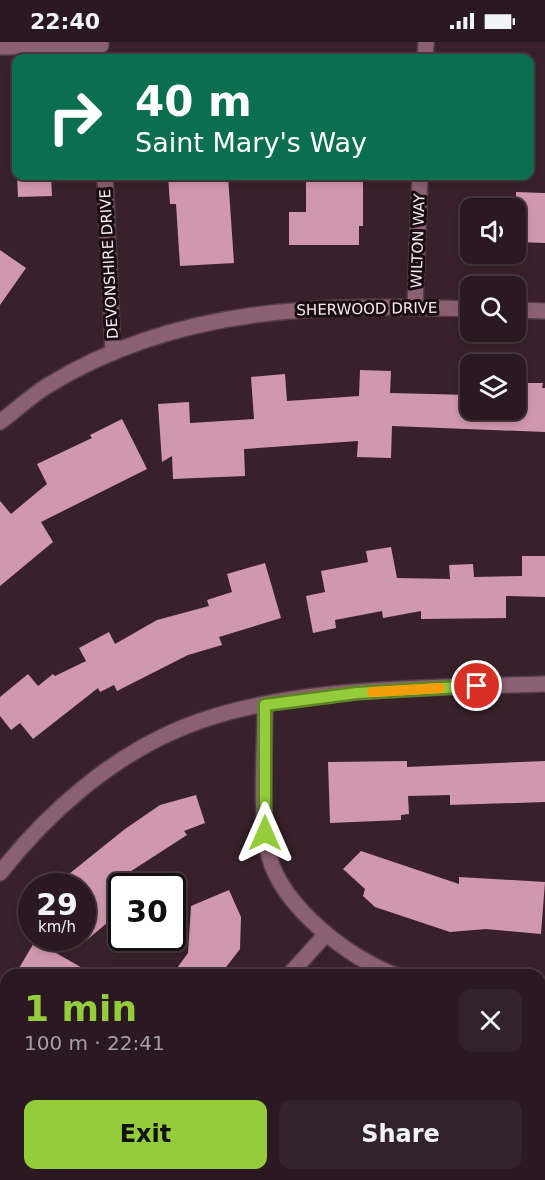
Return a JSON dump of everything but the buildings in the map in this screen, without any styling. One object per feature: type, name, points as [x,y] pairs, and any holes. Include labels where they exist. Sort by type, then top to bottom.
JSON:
[{"type":"street","points":[[0,47],[101,48]]},
{"type":"street","name":"DEVONSHIRE DRIVE","points":[[105,180],[113,353]]},
{"type":"street","name":"WILTON WAY","points":[[415,307],[420,180]]},
{"type":"street","name":"SHERWOOD DRIVE","points":[[0,422],[46,387],[113,353],[187,328],[264,312],[341,306],[460,309]]},
{"type":"street","points":[[526,310],[545,311]]},
{"type":"street","points":[[0,873],[66,802],[104,773],[146,746],[183,727],[224,713],[265,705],[357,693],[545,684]]},
{"type":"street","points":[[265,705],[265,833],[270,858],[288,891],[326,934],[354,954],[383,969]]},
{"type":"street","points":[[295,969],[326,934]]},
{"type":"slow traffic","points":[[372,692],[440,688]]},
{"type":"route","points":[[265,833],[265,705],[311,697],[477,686]]}]
